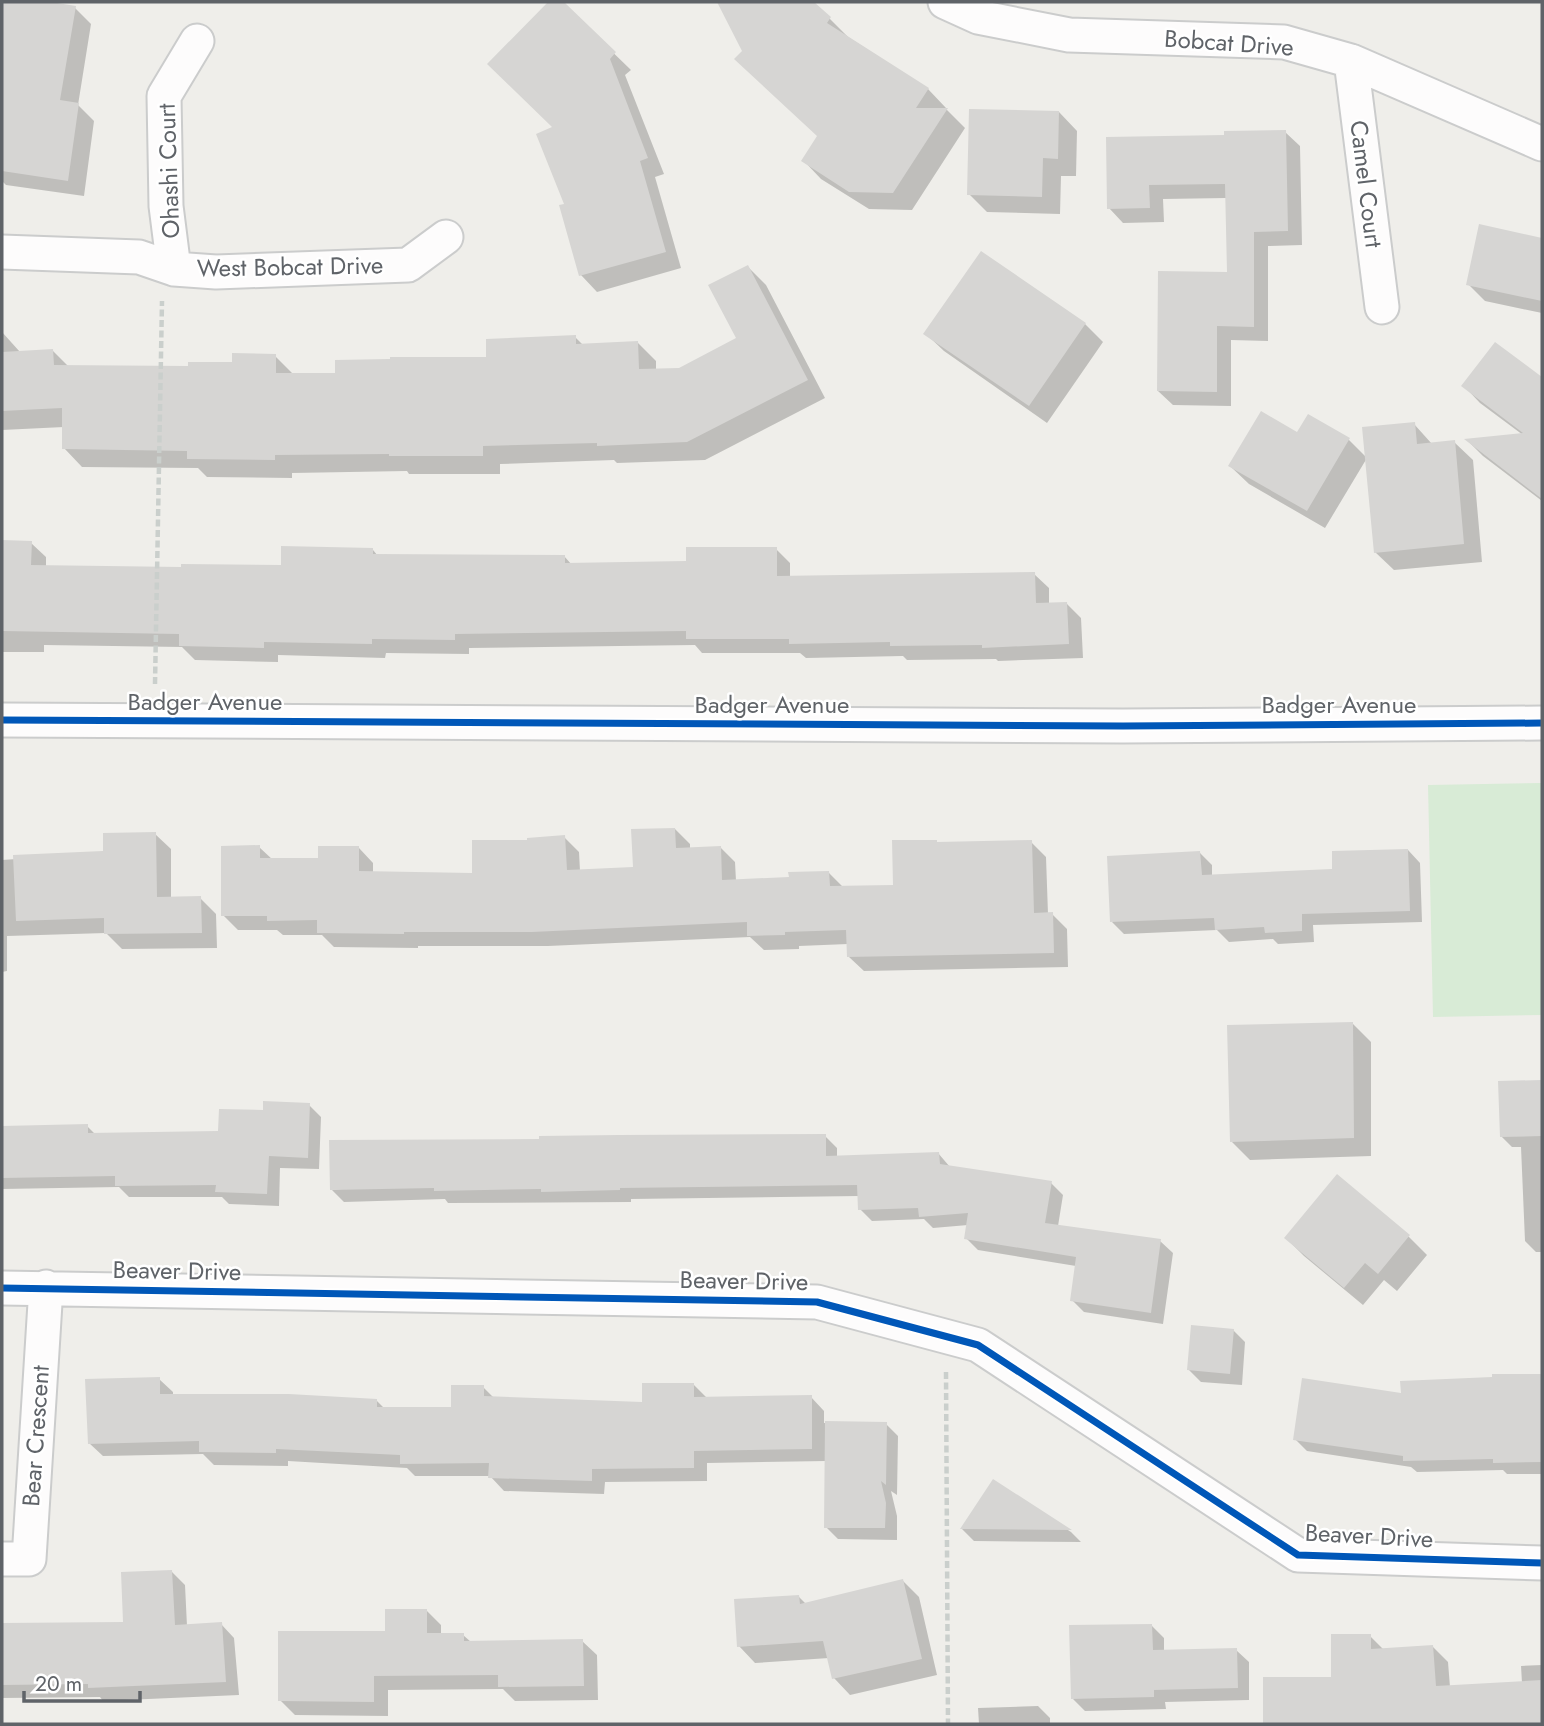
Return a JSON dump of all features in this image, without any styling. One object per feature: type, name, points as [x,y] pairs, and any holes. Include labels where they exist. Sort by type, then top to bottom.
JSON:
[{"type":"street","name":"Bobcat Drive","points":[[945,2],[978,18],[1069,35],[1284,42],[1350,61],[1542,144]]},
{"type":"street","name":"Ohashi Court","points":[[168,281],[164,96],[197,41]]},
{"type":"street","name":"Camel Court","points":[[1350,61],[1382,307]]},
{"type":"street","name":"West Bobcat Drive","points":[[2,252],[139,257],[168,281],[216,272],[408,265],[446,237]]},
{"type":"street","name":"Badger Avenue","points":[[2,720],[1123,726],[1542,723]]},
{"type":"street","name":"Bear Crescent","points":[[2,1559],[29,1559],[46,1287]]},
{"type":"street","name":"Beaver Drive","points":[[2,1288],[817,1302],[978,1345],[1298,1555],[1542,1563]]},
{"type":"path","points":[[155,692],[168,281]]},
{"type":"path","points":[[946,1336],[948,1724]]},
{"type":"green space","points":[[1542,783],[1542,1015],[1433,1017],[1428,785]]},
{"type":"building","points":[[2,2],[51,2],[76,6],[60,100],[79,103],[68,181],[2,171]]},
{"type":"building","points":[[548,2],[564,2],[616,52],[610,59],[648,158],[640,161],[666,252],[579,276],[559,205],[564,204],[536,134],[552,127],[487,64]]},
{"type":"building","points":[[717,2],[814,2],[831,17],[827,23],[929,88],[916,108],[948,108],[893,193],[849,192],[801,161],[817,136],[734,59],[742,51]]},
{"type":"building","points":[[969,109],[1059,111],[1058,159],[1043,158],[1042,197],[967,195]]},
{"type":"building","points":[[1286,130],[1288,231],[1254,232],[1254,327],[1217,326],[1217,392],[1157,391],[1158,271],[1227,272],[1225,184],[1149,185],[1150,208],[1107,209],[1106,137],[1224,135],[1224,131]]},
{"type":"building","points":[[1479,224],[1542,238],[1542,301],[1466,285]]},
{"type":"building","points":[[981,251],[1086,323],[1029,406],[923,334]]},
{"type":"building","points":[[748,265],[808,380],[687,442],[597,446],[597,443],[483,446],[483,456],[275,455],[275,460],[187,459],[187,451],[62,449],[62,408],[2,411],[2,352],[53,349],[54,365],[188,366],[188,362],[232,362],[232,353],[276,354],[276,373],[335,373],[335,360],[486,357],[486,339],[576,335],[576,344],[638,341],[639,369],[679,368],[736,338],[708,285]]},
{"type":"building","points":[[1495,342],[1542,377],[1542,499],[1464,439],[1523,433],[1461,386]]},
{"type":"building","points":[[1261,411],[1297,432],[1308,414],[1350,438],[1307,511],[1228,466]]},
{"type":"building","points":[[1415,422],[1417,444],[1455,440],[1464,544],[1374,553],[1362,427]]},
{"type":"building","points":[[2,540],[32,541],[31,565],[281,565],[281,546],[373,548],[373,554],[565,555],[565,563],[686,561],[686,547],[777,547],[777,576],[1035,572],[1036,603],[1067,602],[1069,644],[982,648],[982,645],[890,646],[890,642],[789,644],[789,639],[686,639],[686,631],[455,634],[455,640],[372,639],[372,644],[264,642],[264,648],[179,646],[179,634],[2,631]]},
{"type":"building","points":[[675,828],[676,848],[721,846],[722,880],[789,877],[788,872],[829,871],[830,886],[893,885],[892,840],[1032,840],[1034,913],[1053,912],[1054,953],[847,957],[846,930],[747,936],[747,922],[532,932],[404,934],[317,933],[317,920],[267,921],[267,916],[221,916],[221,846],[260,845],[260,858],[318,858],[318,846],[359,846],[359,871],[472,873],[472,840],[527,840],[565,835],[567,870],[633,867],[631,829]]},
{"type":"building","points":[[156,832],[157,897],[201,896],[202,933],[104,934],[104,918],[16,921],[13,855],[103,851],[103,833]]},
{"type":"building","points":[[1408,849],[1410,911],[1302,914],[1302,931],[1265,933],[1264,927],[1215,930],[1214,918],[1110,922],[1107,856],[1200,851],[1202,875],[1332,869],[1332,851]]},
{"type":"building","points":[[1353,1022],[1354,1138],[1230,1142],[1227,1025]]},
{"type":"building","points":[[1542,1080],[1542,1136],[1500,1137],[1498,1081]]},
{"type":"building","points":[[263,1101],[310,1103],[308,1158],[269,1156],[267,1194],[215,1192],[216,1185],[115,1186],[115,1176],[3,1178],[2,1126],[88,1124],[88,1133],[218,1131],[219,1109],[263,1110]]},
{"type":"building","points":[[826,1134],[826,1156],[939,1152],[940,1164],[1052,1181],[1045,1223],[1161,1239],[1151,1313],[1070,1301],[1076,1257],[964,1239],[968,1213],[919,1217],[918,1208],[858,1210],[857,1185],[620,1188],[541,1192],[541,1189],[330,1190],[329,1140]]},
{"type":"building","points":[[1337,1174],[1410,1235],[1378,1274],[1365,1263],[1344,1288],[1284,1238]]},
{"type":"building","points":[[1191,1325],[1234,1329],[1230,1374],[1187,1370]]},
{"type":"building","points":[[1492,1374],[1542,1374],[1542,1462],[1493,1463],[1493,1459],[1403,1461],[1403,1456],[1293,1440],[1302,1378],[1401,1393],[1400,1381],[1492,1377]]},
{"type":"building","points":[[160,1377],[160,1394],[289,1394],[377,1399],[377,1407],[451,1407],[451,1385],[484,1385],[484,1396],[642,1402],[642,1383],[694,1383],[694,1397],[812,1395],[812,1449],[694,1451],[694,1468],[592,1469],[592,1481],[488,1478],[489,1463],[400,1464],[400,1455],[276,1449],[276,1453],[199,1452],[199,1441],[88,1444],[85,1379]]},
{"type":"building","points":[[825,1421],[887,1422],[886,1485],[881,1481],[886,1503],[885,1528],[824,1528]]},
{"type":"building","points":[[993,1479],[1072,1530],[960,1529]]},
{"type":"building","points":[[172,1570],[175,1625],[222,1622],[226,1682],[88,1688],[88,1684],[2,1685],[2,1623],[123,1622],[121,1572]]},
{"type":"building","points":[[903,1579],[922,1659],[832,1679],[823,1641],[737,1647],[734,1599],[799,1595],[800,1604]]},
{"type":"building","points":[[385,1609],[427,1609],[427,1633],[464,1633],[464,1641],[583,1639],[584,1686],[498,1687],[498,1675],[374,1676],[374,1702],[278,1701],[278,1631],[385,1631]]},
{"type":"building","points":[[1152,1624],[1153,1650],[1237,1648],[1238,1688],[1154,1690],[1154,1697],[1071,1699],[1069,1625]]},
{"type":"building","points":[[1331,1634],[1371,1634],[1371,1649],[1433,1645],[1436,1686],[1542,1680],[1542,1724],[1263,1724],[1263,1677],[1331,1677]]},
{"type":"cycle path","points":[[2,720],[1123,726],[1542,723]]},
{"type":"cycle path","points":[[2,1288],[817,1302],[978,1345],[1298,1555],[1542,1563]]}]
